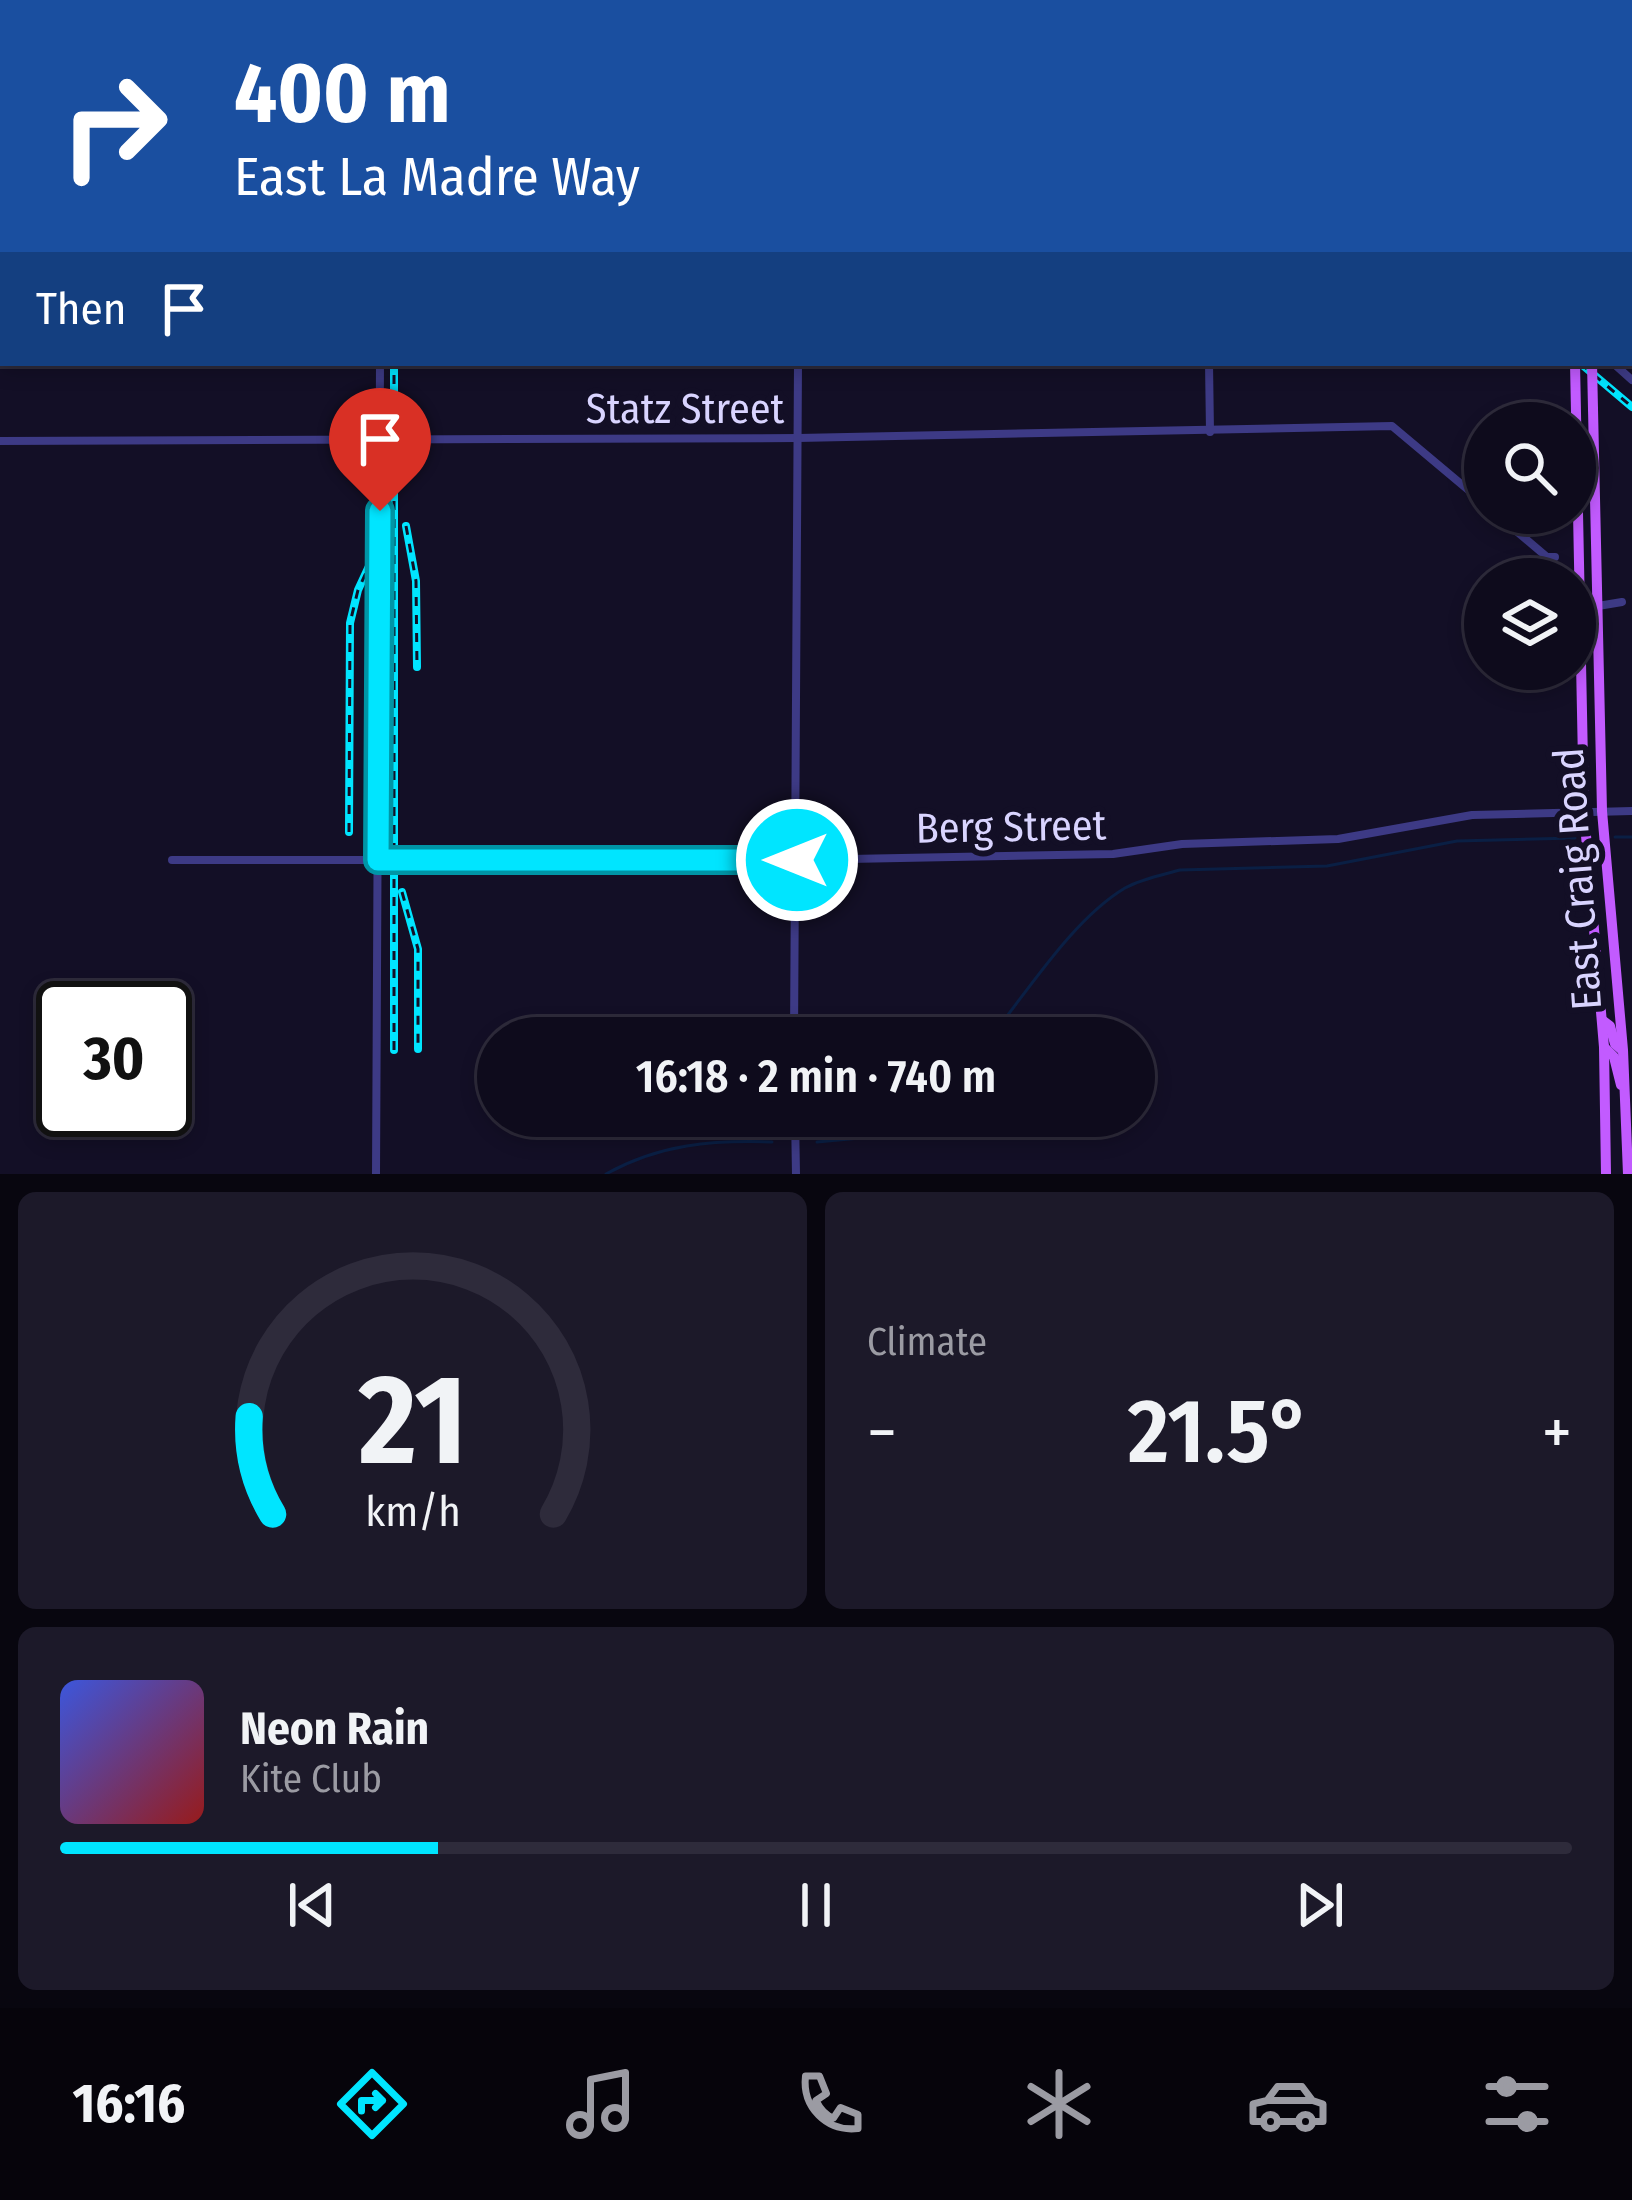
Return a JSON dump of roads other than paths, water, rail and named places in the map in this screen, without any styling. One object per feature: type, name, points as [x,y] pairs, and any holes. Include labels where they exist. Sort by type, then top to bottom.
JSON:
[{"type":"main road","name":"East Craig Road","points":[[1575,366],[1584,812],[1604,1048],[1606,1174]]},
{"type":"main road","name":"East Craig Road","points":[[1592,366],[1596,558]]},
{"type":"main road","name":"East Craig Road","points":[[1596,606],[1602,812],[1623,1050],[1628,1174]]},
{"type":"main road","points":[[1602,1020],[1610,1025],[1615,1044],[1623,1050]]},
{"type":"main road","points":[[1604,1048],[1614,1057],[1625,1100]]},
{"type":"street","points":[[376,1174],[380,366]]},
{"type":"street","points":[[794,1017],[798,366]]},
{"type":"street","points":[[1209,366],[1210,432]]},
{"type":"street","name":"Statz Street","points":[[0,441],[798,438],[1392,426],[1464,486]]},
{"type":"street","points":[[1520,534],[1547,557],[1555,557]]},
{"type":"street","points":[[1596,606],[1622,602]]},
{"type":"street","name":"Berg Street","points":[[172,860],[797,860],[1126,854],[1182,844],[1338,839],[1461,816],[1632,811]]},
{"type":"street","points":[[795,1137],[796,1174]]},
{"type":"waterway","points":[[1615,837],[1632,837]]},
{"type":"waterway","points":[[1006,1017],[1087,918],[1125,888],[1145,880],[1180,870],[1327,866],[1457,841],[1575,838]]},
{"type":"waterway","points":[[817,1142],[871,1137]]},
{"type":"waterway","points":[[606,1174],[646,1156],[687,1146],[772,1142]]},
{"type":"railway","points":[[394,366],[394,1050]]},
{"type":"railway","points":[[1584,366],[1632,407]]},
{"type":"railway","points":[[349,832],[350,623],[358,590],[389,523]]},
{"type":"railway","points":[[406,526],[416,581],[417,667]]},
{"type":"railway","points":[[402,892],[418,949],[418,1049]]}]
